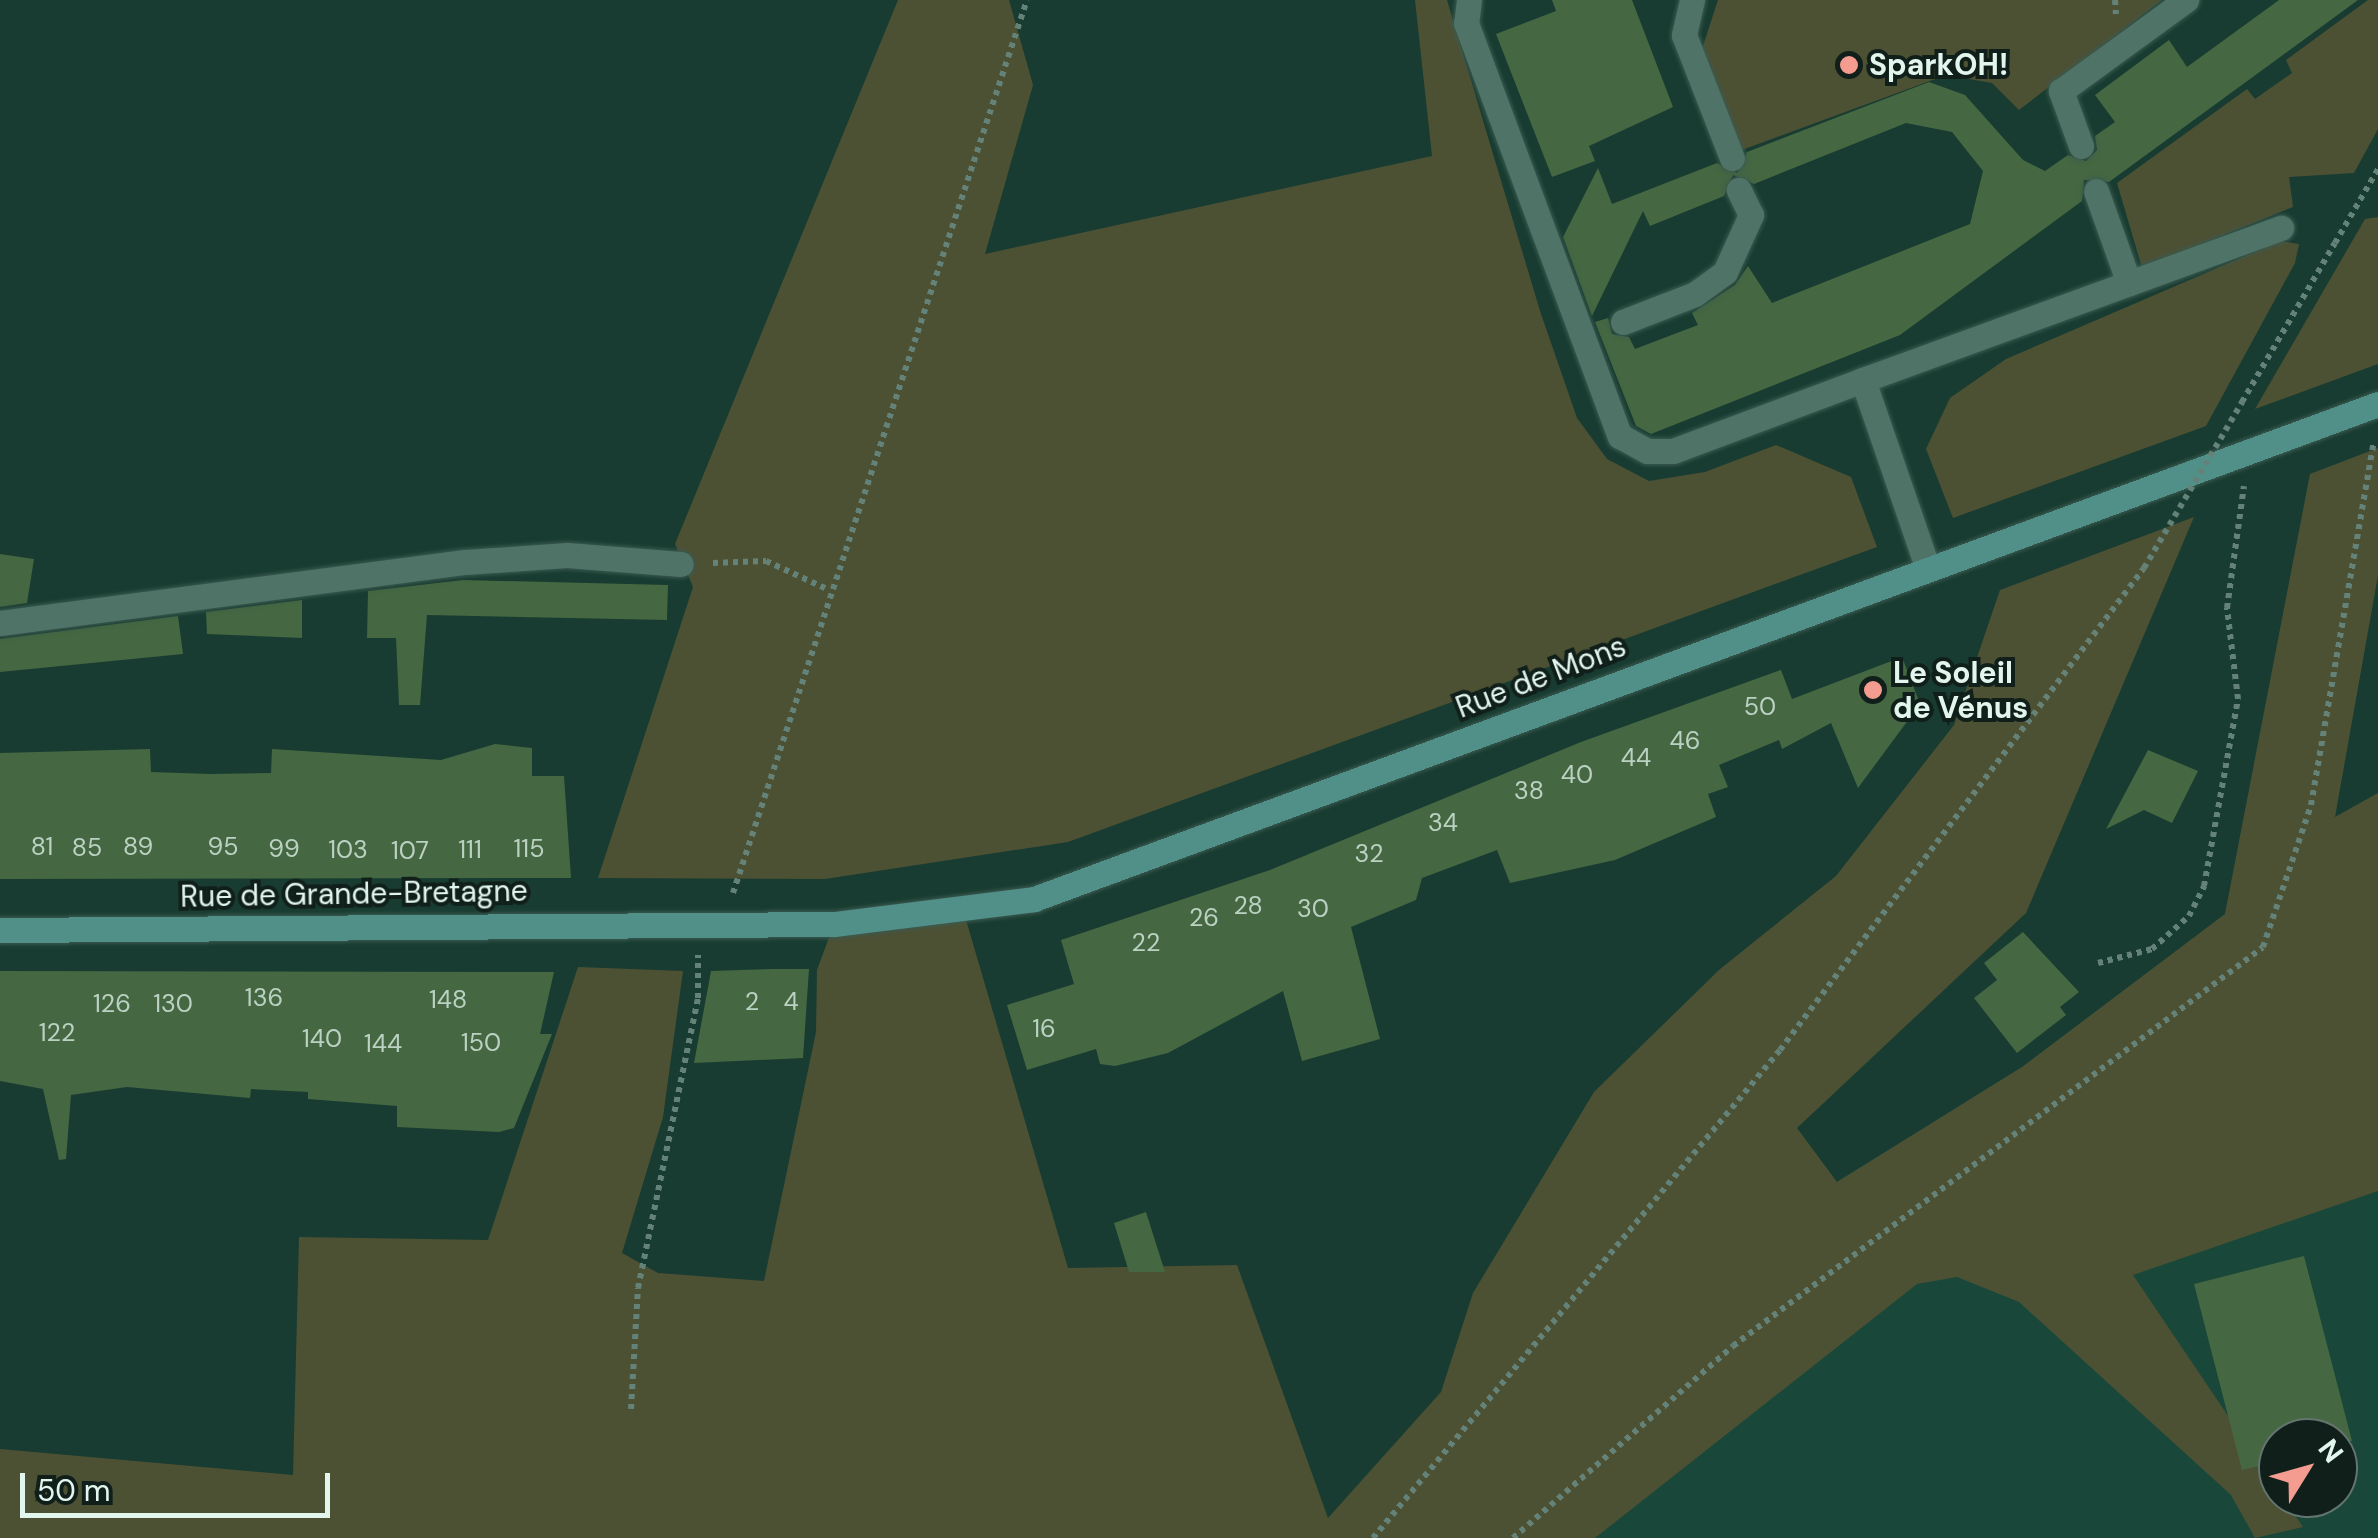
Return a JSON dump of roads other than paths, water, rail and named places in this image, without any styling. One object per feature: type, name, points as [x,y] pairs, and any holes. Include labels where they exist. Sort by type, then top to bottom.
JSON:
[{"type":"main road","name":"Rue de Mons","points":[[710,923],[925,917],[1034,900],[2378,404]]},
{"type":"main road","name":"Rue de Grande-Bretagne","points":[[0,930],[710,923]]},
{"type":"street","points":[[1469,0],[1466,23],[1586,336],[1620,436],[1647,451],[1673,450],[2281,228]]},
{"type":"street","points":[[1692,0],[1684,35],[1732,158]]},
{"type":"street","points":[[2081,146],[2061,91],[2186,0]]},
{"type":"street","points":[[1622,322],[1695,294],[1724,272],[1751,216],[1739,190]]},
{"type":"street","points":[[2096,190],[2130,283]]},
{"type":"street","points":[[1863,380],[1928,568]]},
{"type":"street","points":[[0,623],[465,562],[567,555],[681,564]]},
{"type":"place","name":"SparkOH!","points":[[1849,65]]},
{"type":"place","name":"Le Soleil de Vénus","points":[[1873,690]]}]
